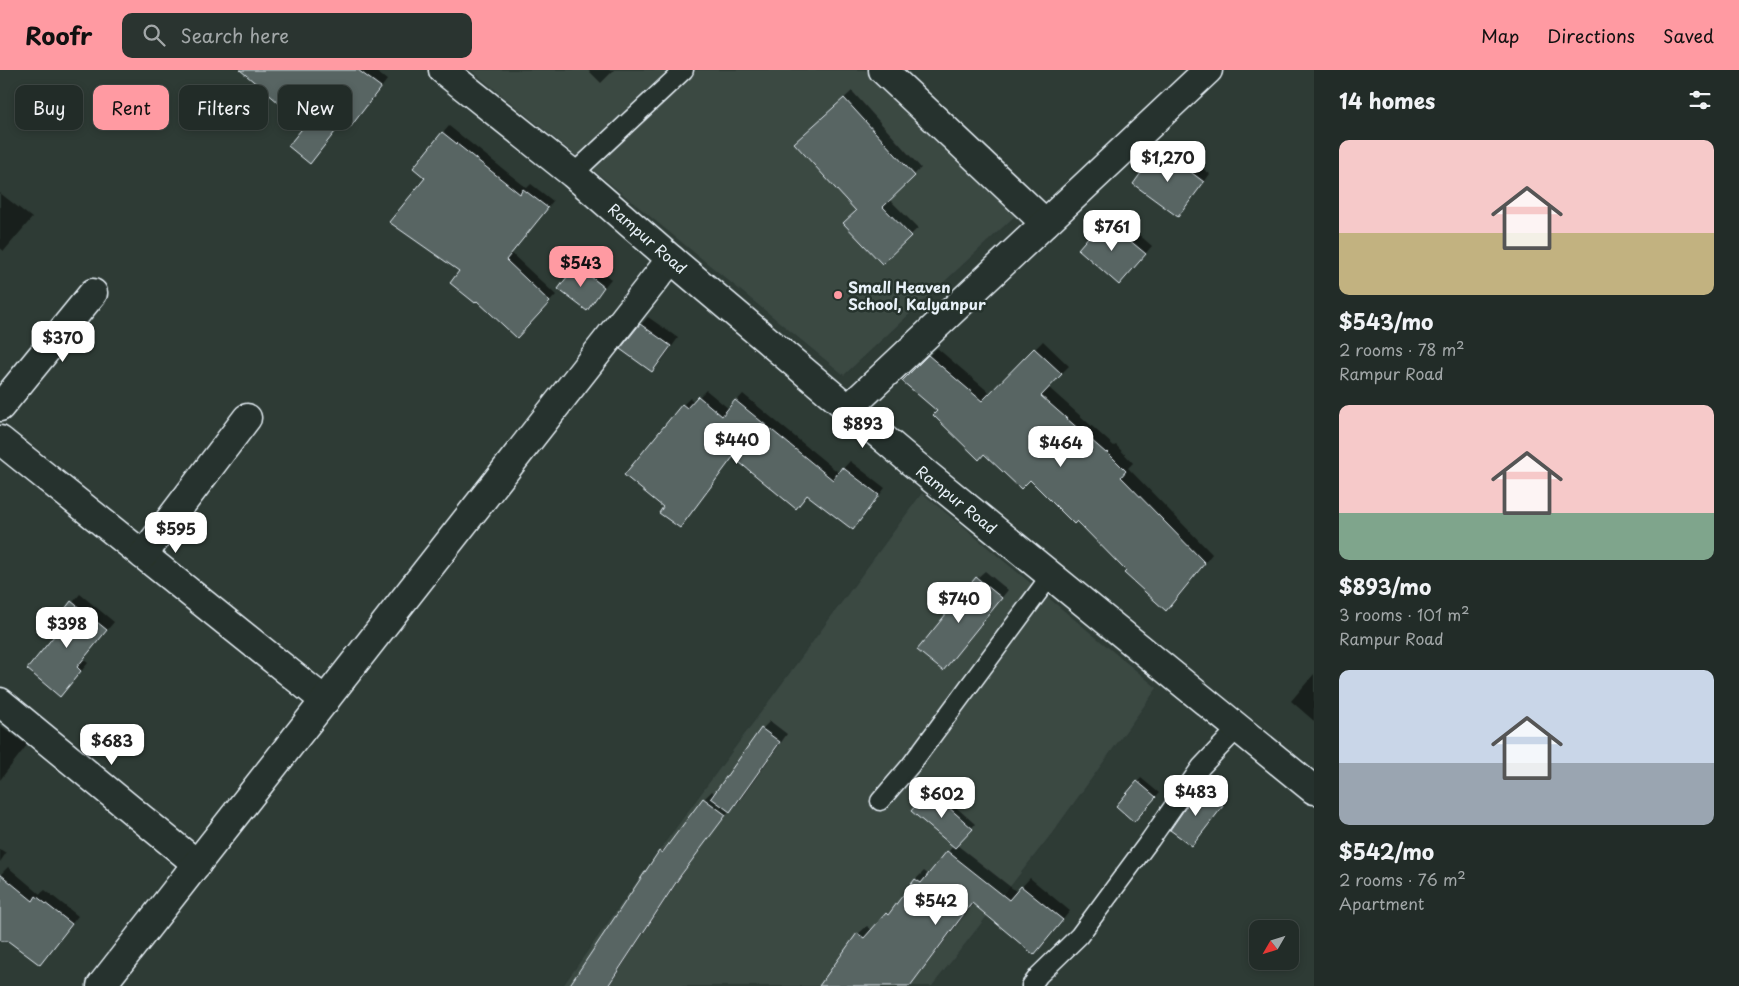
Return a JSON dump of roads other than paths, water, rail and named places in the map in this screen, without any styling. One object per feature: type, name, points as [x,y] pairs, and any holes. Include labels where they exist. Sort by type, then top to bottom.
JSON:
[{"type":"street","name":"Rampur Road","points":[[443,70],[574,174],[848,409],[1314,790]]},
{"type":"street","points":[[883,70],[1045,223]]},
{"type":"street","points":[[848,409],[1208,70]]},
{"type":"street","points":[[101,986],[671,259]]},
{"type":"street","points":[[0,407],[93,293]]},
{"type":"street","points":[[143,555],[247,418]]},
{"type":"street","points":[[0,440],[325,701]]},
{"type":"street","points":[[0,702],[197,864]]},
{"type":"lane","points":[[574,174],[684,70]]},
{"type":"lane","points":[[880,801],[910,766],[1052,576]]},
{"type":"lane","points":[[1031,986],[1039,975],[1078,936],[1150,840],[1201,767],[1238,728]]},
{"type":"place","name":"Small Heaven School, Kalyanpur","points":[[838,295]]}]
